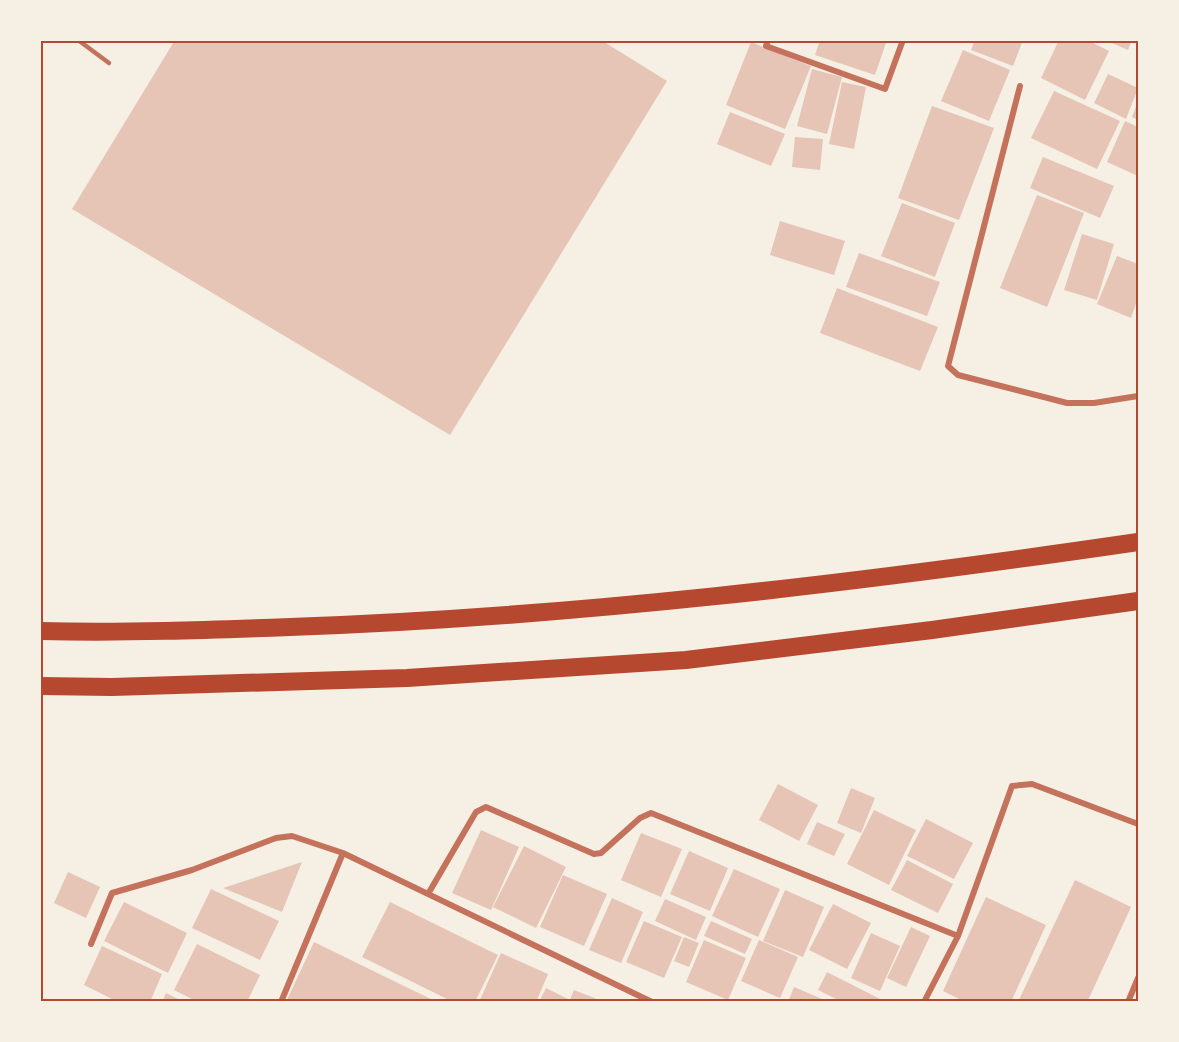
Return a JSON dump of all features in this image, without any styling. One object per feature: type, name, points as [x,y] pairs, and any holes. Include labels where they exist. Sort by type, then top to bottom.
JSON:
[{"type":"highway","points":[[40,631],[112,633],[411,622],[679,602],[923,574],[1138,542]]},
{"type":"highway","points":[[40,686],[112,687],[407,678],[686,660],[932,630],[1138,601]]},
{"type":"street","points":[[768,40],[766,46],[885,89],[903,40]]},
{"type":"street","points":[[1020,86],[948,366],[958,375],[1067,403],[1094,403],[1138,396]]},
{"type":"street","points":[[924,1002],[958,936],[1012,786],[1032,784],[1138,824]]},
{"type":"street","points":[[429,894],[476,812],[486,807],[594,855],[601,853],[640,818],[651,813],[958,936]]},
{"type":"street","points":[[91,944],[112,893],[192,870],[276,838],[292,836],[343,853],[651,1002]]},
{"type":"street","points":[[281,1002],[343,853]]},
{"type":"street","points":[[1128,1002],[1138,978]]},
{"type":"lane","points":[[78,40],[109,63]]},
{"type":"building","points":[[175,40],[601,40],[667,81],[450,435],[72,209]]},
{"type":"building","points":[[820,40],[887,40],[875,75],[815,55]]},
{"type":"building","points":[[975,40],[1023,40],[1013,66],[971,50]]},
{"type":"building","points":[[1059,40],[1087,40],[1109,51],[1085,100],[1041,78]]},
{"type":"building","points":[[1105,40],[1132,40],[1128,50]]},
{"type":"building","points":[[751,42],[811,66],[785,129],[726,105]]},
{"type":"building","points":[[963,50],[1010,70],[989,121],[941,101]]},
{"type":"building","points":[[812,69],[842,77],[827,134],[797,126]]},
{"type":"building","points":[[1108,74],[1138,88],[1126,119],[1094,103]]},
{"type":"building","points":[[842,82],[866,87],[854,149],[829,144]]},
{"type":"building","points":[[1054,91],[1120,121],[1097,169],[1031,138]]},
{"type":"building","points":[[1138,101],[1138,120],[1132,117]]},
{"type":"building","points":[[932,106],[994,128],[959,220],[898,198]]},
{"type":"building","points":[[730,112],[785,134],[771,166],[717,144]]},
{"type":"building","points":[[1125,121],[1138,127],[1138,176],[1107,162]]},
{"type":"building","points":[[795,137],[823,139],[820,170],[792,167]]},
{"type":"building","points":[[1043,157],[1114,186],[1100,218],[1030,188]]},
{"type":"building","points":[[1037,195],[1084,213],[1047,307],[1000,288]]},
{"type":"building","points":[[902,203],[955,223],[935,277],[881,256]]},
{"type":"building","points":[[780,221],[845,241],[834,275],[770,255]]},
{"type":"building","points":[[1082,234],[1114,244],[1097,300],[1064,290]]},
{"type":"building","points":[[859,253],[940,282],[927,316],[846,287]]},
{"type":"building","points":[[1117,256],[1138,264],[1138,298],[1131,318],[1097,304]]},
{"type":"building","points":[[837,288],[938,327],[920,371],[820,333]]},
{"type":"building","points":[[778,784],[818,805],[799,841],[759,820]]},
{"type":"building","points":[[851,788],[875,798],[861,833],[837,823]]},
{"type":"building","points":[[874,810],[916,830],[889,885],[847,864]]},
{"type":"building","points":[[926,819],[973,843],[954,879],[907,856]]},
{"type":"building","points":[[817,822],[845,834],[834,856],[807,844]]},
{"type":"building","points":[[481,830],[519,847],[491,910],[452,893]]},
{"type":"building","points":[[641,833],[682,849],[661,897],[621,880]]},
{"type":"building","points":[[524,846],[566,867],[536,928],[493,907]]},
{"type":"building","points":[[689,851],[728,868],[710,911],[670,894]]},
{"type":"building","points":[[907,860],[953,884],[938,913],[891,890]]},
{"type":"building","points":[[302,862],[282,912],[223,888]]},
{"type":"building","points":[[734,869],[780,889],[758,937],[712,916]]},
{"type":"building","points":[[68,872],[100,887],[86,918],[54,903]]},
{"type":"building","points":[[563,875],[607,894],[584,946],[540,927]]},
{"type":"building","points":[[1075,880],[1131,907],[1090,996],[1087,1002],[1018,1002]]},
{"type":"building","points":[[211,889],[279,921],[260,960],[192,928]]},
{"type":"building","points":[[785,890],[824,907],[803,957],[763,941]]},
{"type":"building","points":[[986,897],[1046,925],[1011,1002],[965,1002],[943,991]]},
{"type":"building","points":[[612,898],[643,912],[621,963],[589,950]]},
{"type":"building","points":[[665,899],[706,917],[696,940],[655,921]]},
{"type":"building","points":[[124,902],[187,933],[168,973],[104,941]]},
{"type":"building","points":[[390,902],[498,955],[475,1002],[453,1002],[362,957]]},
{"type":"building","points":[[833,904],[871,923],[847,969],[809,950]]},
{"type":"building","points":[[644,921],[682,937],[664,978],[626,962]]},
{"type":"building","points":[[711,921],[752,939],[745,954],[704,936]]},
{"type":"building","points":[[911,927],[930,936],[906,987],[887,978]]},
{"type":"building","points":[[871,933],[900,946],[880,991],[851,978]]},
{"type":"building","points":[[684,937],[699,943],[689,967],[674,961]]},
{"type":"building","points":[[704,940],[746,958],[728,1000],[686,982]]},
{"type":"building","points":[[759,940],[798,957],[780,998],[741,981]]},
{"type":"building","points":[[314,942],[402,985],[437,1002],[286,1002]]},
{"type":"building","points":[[197,944],[260,975],[247,1002],[198,1002],[174,990]]},
{"type":"building","points":[[102,946],[162,974],[150,1002],[118,1002],[84,985]]},
{"type":"building","points":[[501,953],[548,974],[536,1002],[479,1002]]},
{"type":"building","points":[[827,972],[880,999],[879,1002],[842,1002],[818,990]]},
{"type":"building","points":[[794,987],[829,1002],[788,1002]]},
{"type":"building","points":[[546,988],[568,999],[567,1002],[539,1002]]},
{"type":"building","points":[[574,990],[602,1001],[602,1002],[569,1002]]},
{"type":"building","points":[[166,993],[184,1002],[162,1002]]}]
